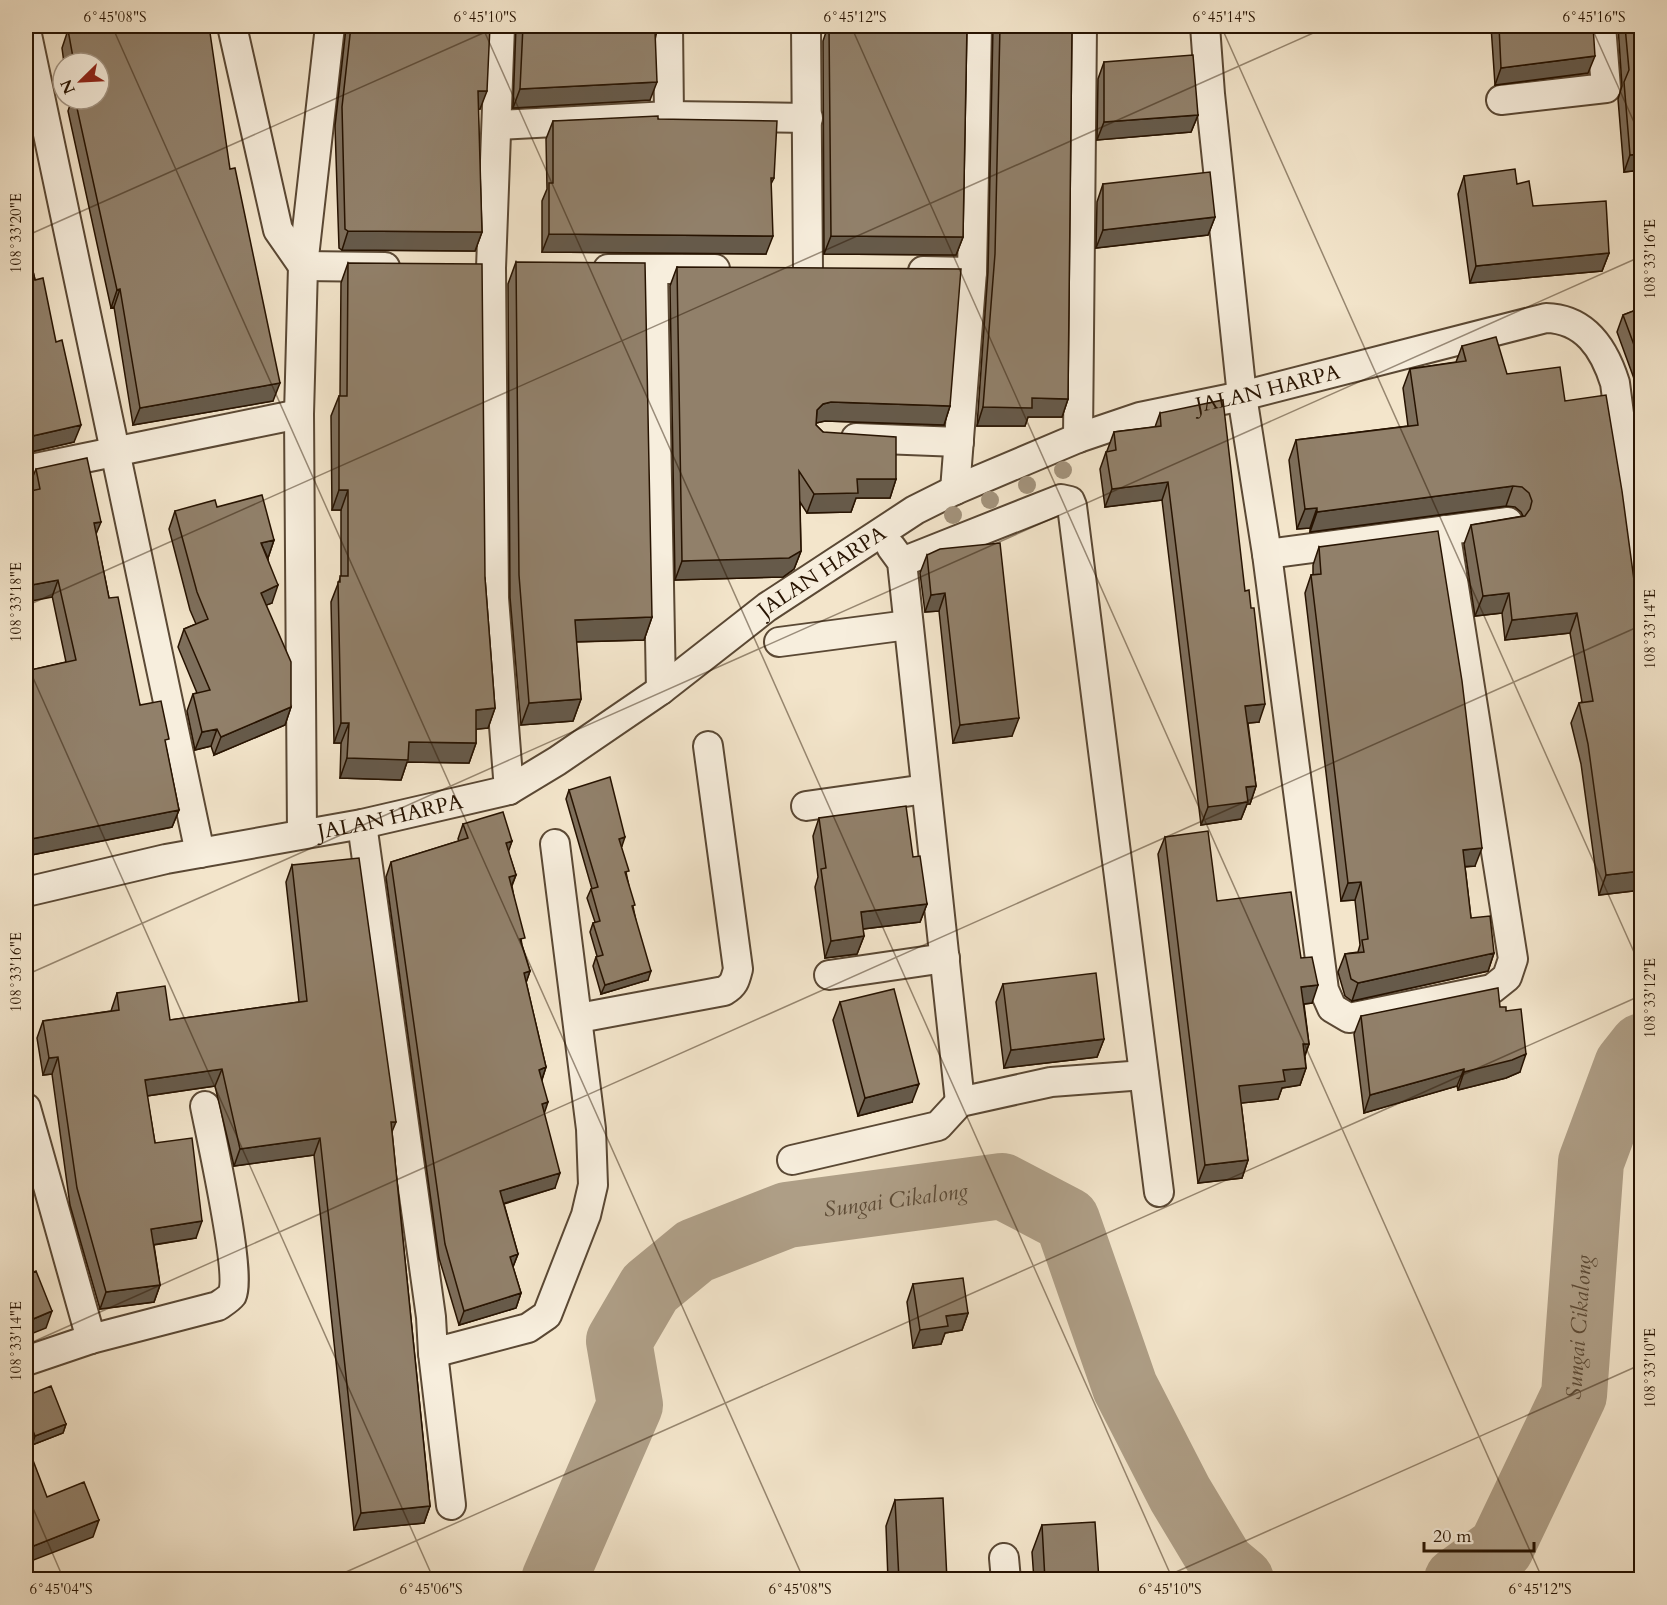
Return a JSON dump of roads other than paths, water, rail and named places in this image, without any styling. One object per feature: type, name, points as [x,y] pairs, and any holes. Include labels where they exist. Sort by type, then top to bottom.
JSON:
[{"type":"street","points":[[232,26],[278,230],[303,266]]},
{"type":"street","points":[[303,834],[299,414],[303,266],[330,26]]},
{"type":"street","points":[[500,26],[491,268],[494,598],[508,790]]},
{"type":"street","points":[[668,26],[669,116]]},
{"type":"street","points":[[806,26],[807,270]]},
{"type":"street","points":[[956,490],[972,272],[977,26]]},
{"type":"street","points":[[1078,438],[1082,26]]},
{"type":"street","points":[[1205,26],[1242,396],[1267,554],[1324,990],[1332,1008],[1349,1018],[1492,989],[1507,977],[1514,959],[1445,530]]},
{"type":"street","points":[[1502,100],[1606,88],[1601,26]]},
{"type":"street","points":[[33,28],[116,451],[200,853]]},
{"type":"street","points":[[496,125],[669,116],[808,118]]},
{"type":"street","points":[[303,266],[409,267]]},
{"type":"street","points":[[584,268],[736,270]]},
{"type":"street","points":[[653,269],[660,690]]},
{"type":"street","points":[[902,271],[972,272]]},
{"type":"street","name":"JALAN HARPA","points":[[26,892],[200,853],[362,824],[508,790],[558,761],[660,690],[766,607],[915,510],[956,490],[1078,438],[1140,417],[1242,396],[1546,318],[1570,321],[1593,337],[1630,410],[1641,589]]},
{"type":"street","points":[[26,470],[299,414]]},
{"type":"street","points":[[835,438],[959,442]]},
{"type":"street","points":[[902,562],[1061,499],[1070,501],[1159,1192]]},
{"type":"street","points":[[1267,554],[1508,522]]},
{"type":"street","points":[[882,532],[902,562],[960,1102]]},
{"type":"street","points":[[779,642],[908,625]]},
{"type":"street","points":[[579,1018],[724,991],[733,986],[738,969],[708,746]]},
{"type":"street","points":[[806,806],[926,789]]},
{"type":"street","points":[[362,824],[431,1317],[433,1353],[451,1505]]},
{"type":"street","points":[[433,1353],[528,1329],[547,1315],[586,1215],[593,1185],[591,1129],[579,1018],[555,844]]},
{"type":"street","points":[[829,975],[945,958]]},
{"type":"street","points":[[792,1160],[938,1126],[960,1102],[1051,1083],[1144,1075]]},
{"type":"street","points":[[26,1361],[91,1339],[218,1306],[231,1296],[235,1282],[205,1107]]},
{"type":"street","points":[[26,1108],[91,1339]]},
{"type":"waterway","name":"Sungai Cikalong","points":[[1457,1580],[1501,1548],[1574,1395],[1591,1162],[1627,1065],[1642,1046]]},
{"type":"waterway","name":"Sungai Cikalong","points":[[554,1580],[630,1405],[619,1341],[650,1288],[695,1251],[787,1215],[1002,1186],[1067,1220],[1125,1387],[1180,1494],[1222,1564],[1241,1580]]}]
